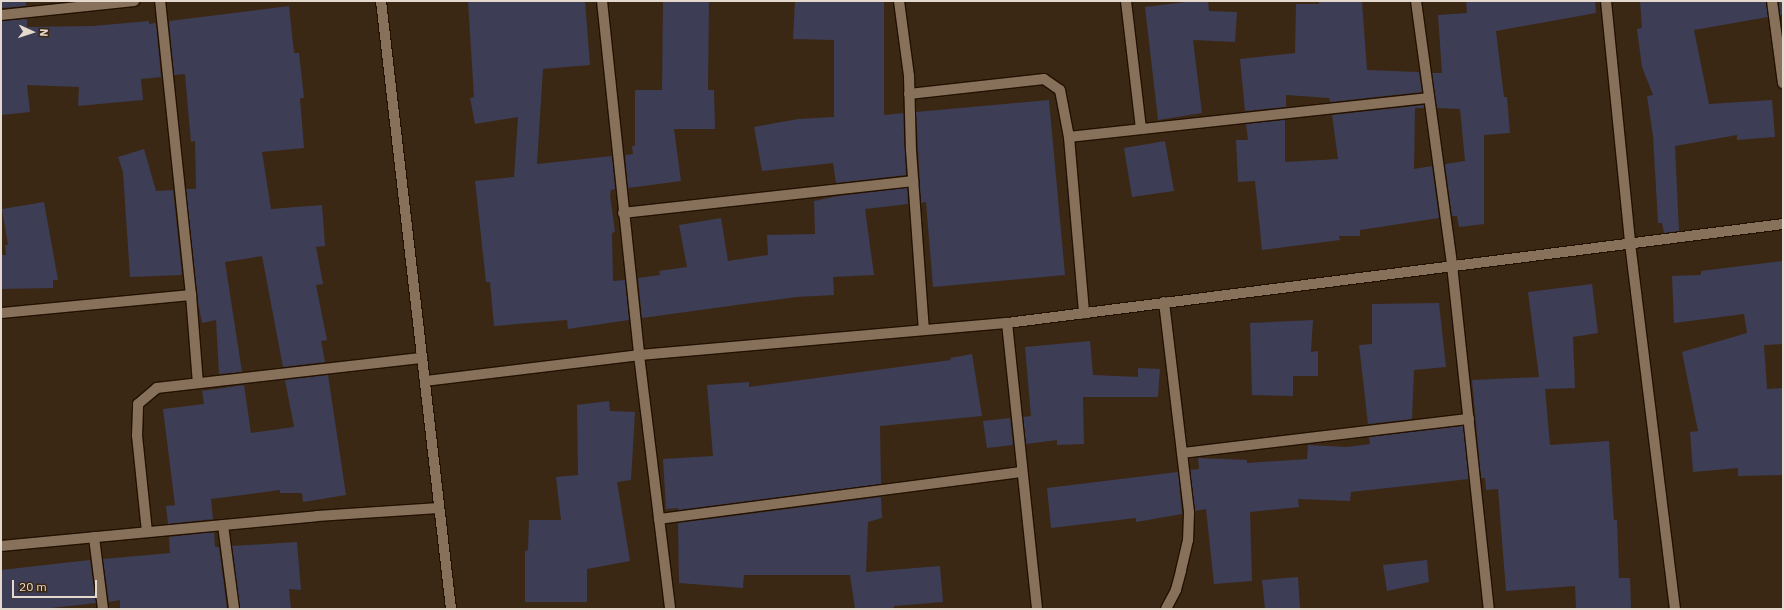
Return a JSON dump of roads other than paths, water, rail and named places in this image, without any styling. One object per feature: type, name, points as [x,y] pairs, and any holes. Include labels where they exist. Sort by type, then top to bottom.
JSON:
[{"type":"street","points":[[1,15],[134,1]]},
{"type":"street","points":[[160,1],[191,295],[198,383]]},
{"type":"street","points":[[381,1],[451,609]]},
{"type":"street","points":[[602,1],[623,213],[670,609]]},
{"type":"street","points":[[899,1],[905,36],[913,182],[924,330]]},
{"type":"street","points":[[1126,1],[1141,128]]},
{"type":"street","points":[[1416,1],[1452,265],[1489,609]]},
{"type":"street","points":[[1606,1],[1630,243],[1675,609]]},
{"type":"street","points":[[1772,1],[1782,65],[1783,83]]},
{"type":"street","points":[[909,94],[1044,79],[1060,90],[1069,137],[1084,313]]},
{"type":"street","points":[[1069,137],[1429,98]]},
{"type":"street","points":[[623,213],[913,182]]},
{"type":"street","points":[[425,381],[639,355],[1007,322],[1783,224]]},
{"type":"street","points":[[1,313],[191,295]]},
{"type":"street","points":[[1164,302],[1189,513],[1188,540],[1176,590],[1166,609]]},
{"type":"street","points":[[1007,322],[1037,609]]},
{"type":"street","points":[[147,532],[137,436],[138,404],[157,388],[422,358]]},
{"type":"street","points":[[1182,453],[1469,419]]},
{"type":"street","points":[[659,519],[1022,472]]},
{"type":"street","points":[[1,546],[223,525],[440,508]]},
{"type":"street","points":[[223,525],[234,609]]},
{"type":"street","points":[[94,537],[103,609]]}]
